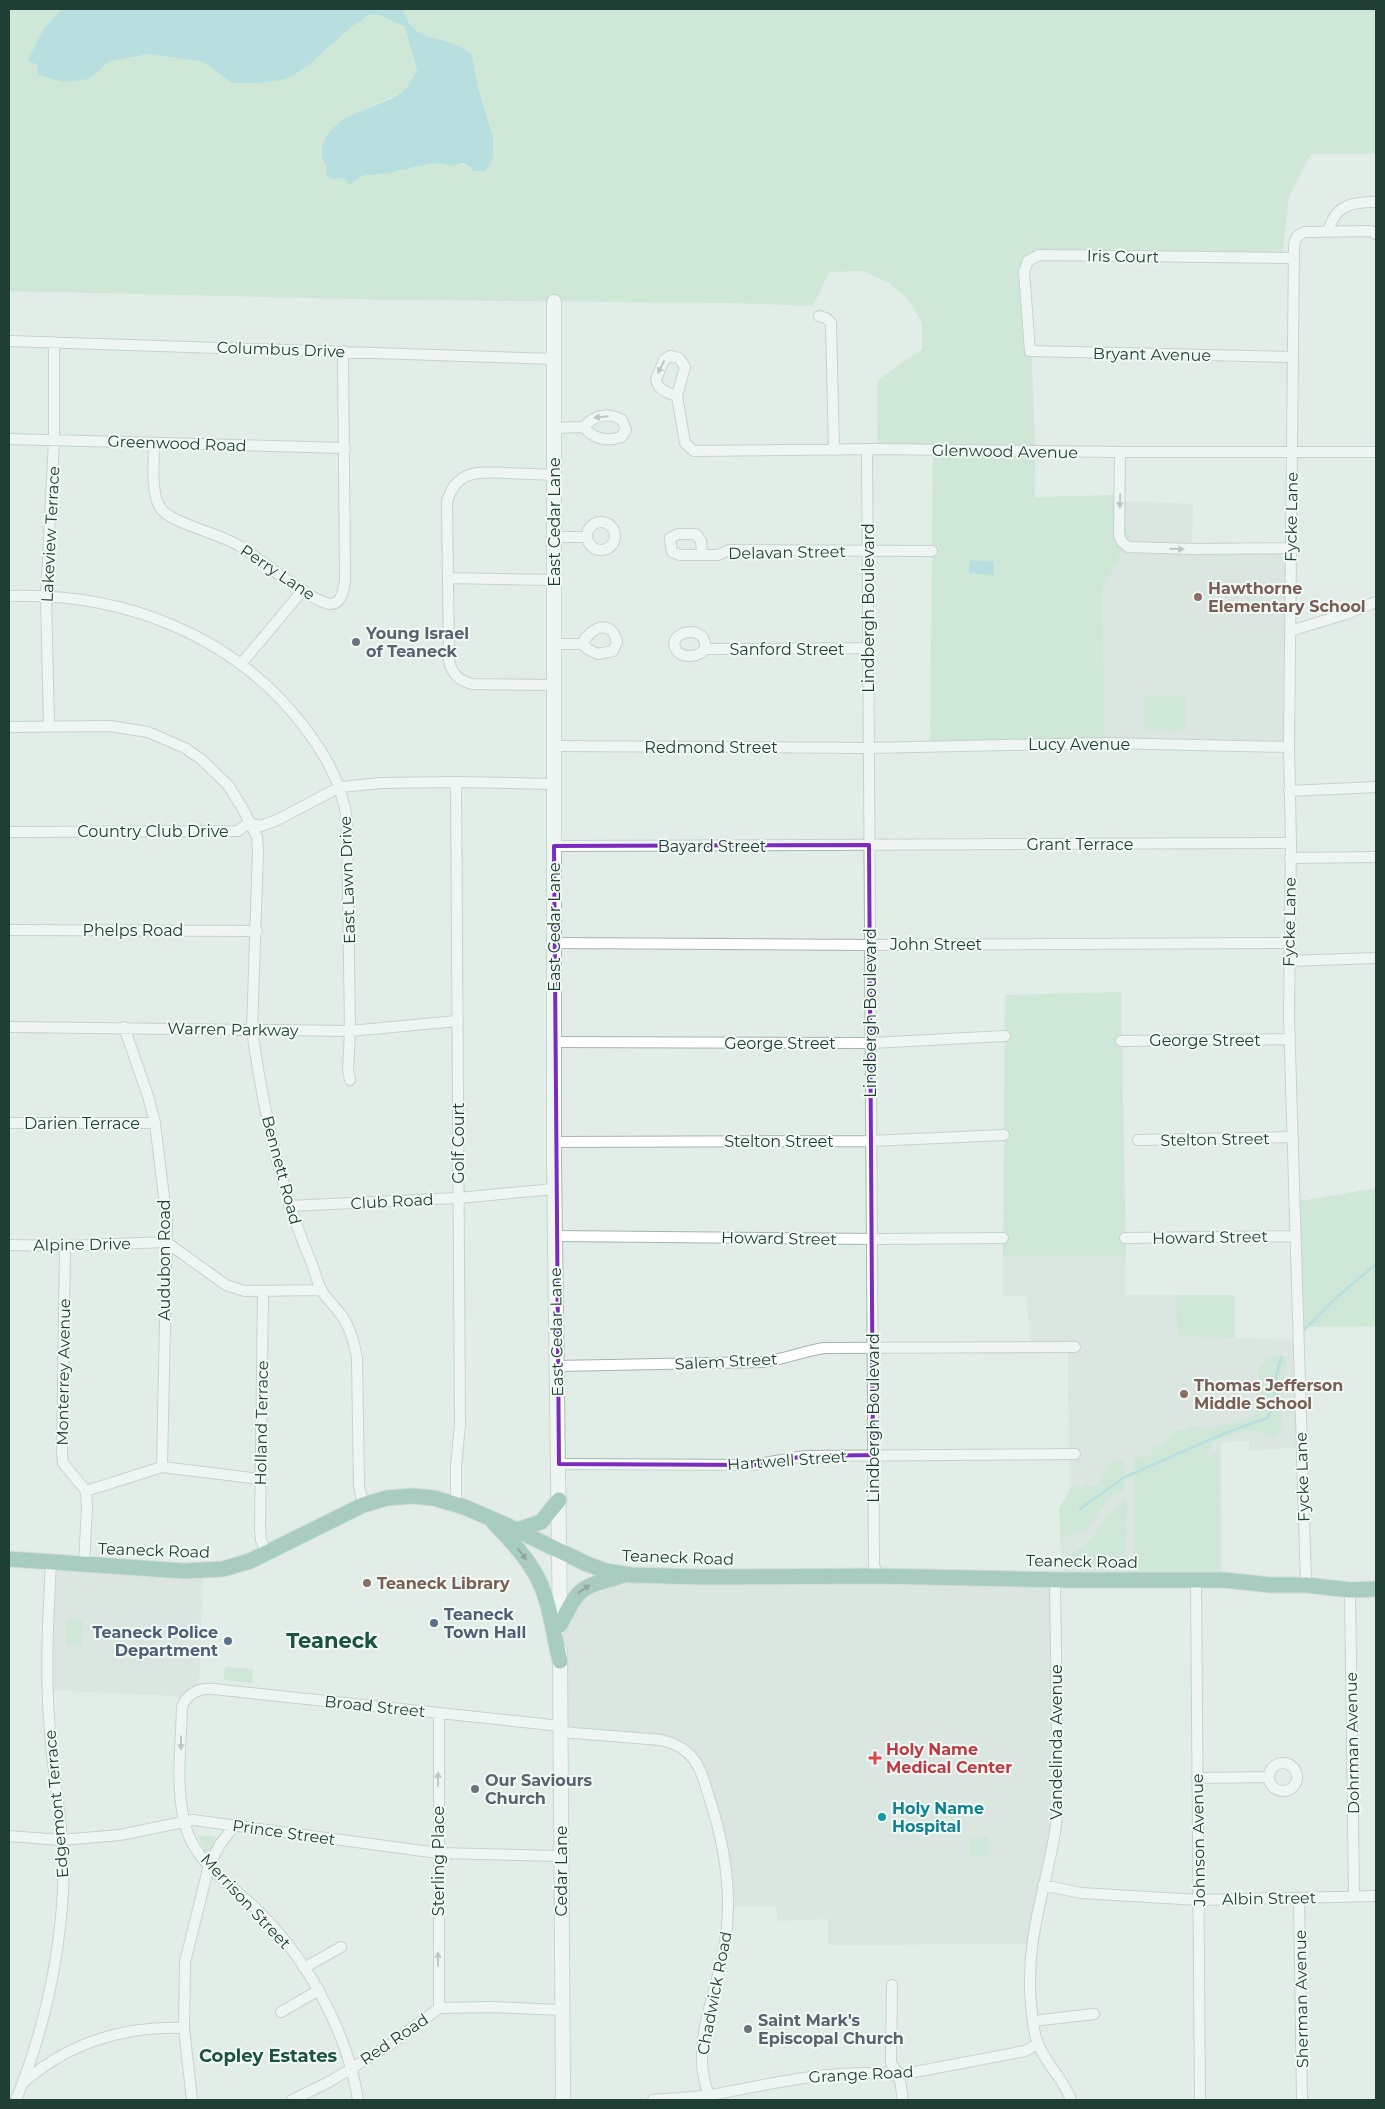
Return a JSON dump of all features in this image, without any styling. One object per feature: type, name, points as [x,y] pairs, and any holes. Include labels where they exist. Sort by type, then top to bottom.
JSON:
[{"type":"main road","name":"Teaneck Road","points":[[9,1559],[203,1571],[236,1566],[267,1553],[363,1505],[376,1500],[405,1496],[428,1498],[456,1504],[517,1530],[599,1569],[625,1575],[1196,1580],[1306,1585],[1350,1590],[1376,1589]]},
{"type":"main road","points":[[517,1530],[541,1522],[559,1500]]},
{"type":"main road","points":[[490,1518],[524,1557],[539,1581],[560,1661]]},
{"type":"main road","points":[[560,1625],[574,1599],[583,1588],[625,1575]]},
{"type":"street","points":[[1376,202],[1344,206],[1336,212],[1331,220],[1328,232],[1372,231],[1376,234]]},
{"type":"street","name":"Fycke Lane","points":[[1306,1585],[1294,1236],[1288,961],[1293,258],[1295,239],[1299,234],[1305,232],[1328,232]]},
{"type":"street","name":"Iris Court","points":[[1029,333],[1024,272],[1028,261],[1039,255],[1293,258]]},
{"type":"street","name":"East Cedar Lane","points":[[554,302],[554,1189],[560,1552]]},
{"type":"street","points":[[820,316],[826,318],[831,323],[834,450]]},
{"type":"street","name":"Bryant Avenue","points":[[1029,333],[1030,351],[1292,357]]},
{"type":"street","name":"Columbus Drive","points":[[9,341],[554,359]]},
{"type":"street","name":"Lakeview Terrace","points":[[49,726],[46,596],[54,440],[54,342]]},
{"type":"street","name":"Perry Lane","points":[[154,443],[155,496],[162,510],[177,520],[239,545],[303,590],[331,604],[340,599],[345,580],[343,351]]},
{"type":"street","name":"Glenwood Avenue","points":[[677,396],[685,443],[694,451],[1376,452]]},
{"type":"street","points":[[554,428],[584,427]]},
{"type":"street","name":"Greenwood Road","points":[[9,439],[345,448]]},
{"type":"street","name":"Lindbergh Boulevard","points":[[867,450],[874,1565],[878,1576]]},
{"type":"street","points":[[1120,452],[1119,536],[1128,547],[1192,549],[1290,548]]},
{"type":"street","points":[[554,475],[482,472],[466,475],[453,486],[447,502],[449,661],[454,674],[459,679],[472,684],[554,685]]},
{"type":"street","points":[[554,537],[587,536]]},
{"type":"street","name":"Delavan Street","points":[[702,554],[718,555],[727,550],[932,551]]},
{"type":"street","points":[[448,578],[554,580]]},
{"type":"street","points":[[241,664],[303,590]]},
{"type":"street","name":"East Lawn Drive","points":[[9,596],[46,596],[90,601],[140,612],[193,634],[241,664],[263,682],[298,720],[327,762],[340,786],[347,820],[350,1031],[348,1069],[350,1080]]},
{"type":"street","points":[[1290,631],[1346,614],[1376,602]]},
{"type":"street","points":[[554,644],[582,644]]},
{"type":"street","name":"Sanford Street","points":[[705,649],[868,648]]},
{"type":"street","name":"Bennett Road","points":[[9,726],[119,727],[148,732],[167,739],[185,748],[216,772],[236,795],[257,837],[257,931],[252,1030],[271,1138],[289,1206],[321,1290],[342,1315],[350,1329],[357,1358],[359,1486],[363,1505]]},
{"type":"street","name":"Lucy Avenue","points":[[869,748],[1104,743],[1289,747]]},
{"type":"street","name":"Redmond Street","points":[[554,746],[869,748]]},
{"type":"street","name":"Country Club Drive","points":[[9,832],[238,831],[248,822],[261,826],[277,820],[340,786],[382,783],[456,782],[554,784]]},
{"type":"street","name":"Golf Court","points":[[456,782],[460,1432],[456,1466],[456,1504]]},
{"type":"street","points":[[1289,790],[1376,787]]},
{"type":"street","name":"Grant Terrace","points":[[869,845],[1290,843]]},
{"type":"street","name":"Bayard Street","points":[[554,846],[869,845]]},
{"type":"street","points":[[1290,858],[1376,857]]},
{"type":"street","name":"Phelps Road","points":[[9,930],[257,931]]},
{"type":"street","name":"John Street","points":[[554,943],[870,945],[1289,943]]},
{"type":"street","points":[[1288,961],[1376,958]]},
{"type":"street","name":"Warren Parkway","points":[[9,1027],[350,1031],[457,1021]]},
{"type":"street","name":"Audubon Road","points":[[124,1028],[148,1096],[155,1124],[167,1222],[162,1467]]},
{"type":"street","name":"George Street","points":[[554,1042],[870,1044],[1005,1036]]},
{"type":"street","name":"George Street","points":[[1122,1041],[1290,1039]]},
{"type":"street","name":"Darien Terrace","points":[[9,1123],[155,1124]]},
{"type":"street","name":"Stelton Street","points":[[554,1142],[872,1141],[1004,1135]]},
{"type":"street","name":"Stelton Street","points":[[1138,1140],[1293,1138]]},
{"type":"street","name":"Club Road","points":[[289,1206],[458,1198],[554,1189]]},
{"type":"street","name":"Howard Street","points":[[555,1236],[872,1239],[1003,1238]]},
{"type":"street","name":"Howard Street","points":[[1126,1238],[1294,1236]]},
{"type":"street","points":[[166,1242],[226,1285],[245,1291],[321,1290]]},
{"type":"street","name":"Alpine Drive","points":[[9,1245],[65,1246],[166,1242]]},
{"type":"street","name":"Monterrey Avenue","points":[[65,1246],[63,1463],[86,1491]]},
{"type":"street","name":"Holland Terrace","points":[[262,1291],[260,1537],[267,1553]]},
{"type":"street","name":"Salem Street","points":[[557,1366],[762,1362],[774,1361],[809,1350],[824,1348],[1074,1346]]},
{"type":"street","name":"Hartwell Street","points":[[558,1464],[753,1465],[805,1456],[1075,1454]]},
{"type":"street","points":[[84,1564],[86,1491],[162,1467],[260,1479]]},
{"type":"street","name":"Cedar Lane","points":[[560,1552],[563,2100]]},
{"type":"street","name":"Edgemont Terrace","points":[[16,2100],[42,2027],[51,1983],[63,1890],[61,1840],[50,1732],[48,1665],[51,1562]]},
{"type":"street","name":"Vandelinda Avenue","points":[[1055,1580],[1058,1798],[1056,1831],[1043,1885],[1030,1960],[1033,2021],[1038,2044],[1047,2063],[1063,2082],[1071,2100]]},
{"type":"street","name":"Johnson Avenue","points":[[1196,1580],[1200,2100]]},
{"type":"street","name":"Dohrman Avenue","points":[[1350,1590],[1354,1896]]},
{"type":"street","name":"Broad Street","points":[[190,1695],[199,1690],[213,1689],[438,1713],[561,1729]]},
{"type":"street","name":"Merrison Street","points":[[190,1695],[182,1707],[180,1792],[189,1835],[209,1865],[281,1935],[304,1968],[318,1990],[338,2031],[351,2069],[358,2100]]},
{"type":"street","name":"Sterling Place","points":[[438,1713],[439,2008]]},
{"type":"street","name":"Chadwick Road","points":[[561,1729],[672,1742],[690,1755],[701,1770],[723,1847],[728,1898],[725,1944],[707,2017],[702,2049],[703,2076],[709,2098]]},
{"type":"street","points":[[1197,1778],[1269,1777]]},
{"type":"street","name":"Prince Street","points":[[9,1836],[61,1840],[120,1835],[185,1820],[235,1824],[438,1853],[561,1856]]},
{"type":"street","points":[[192,2100],[184,2028],[186,1962],[209,1865],[221,1843],[235,1824]]},
{"type":"street","name":"Albin Street","points":[[1043,1885],[1081,1893],[1199,1900],[1376,1896]]},
{"type":"street","name":"Sherman Avenue","points":[[1299,1898],[1302,2100]]},
{"type":"street","points":[[304,1968],[341,1948]]},
{"type":"street","points":[[892,1985],[892,2063],[899,2075],[903,2100]]},
{"type":"street","points":[[281,2012],[318,1990]]},
{"type":"street","name":"Red Road","points":[[292,2100],[351,2069],[391,2044],[439,2008],[491,2007],[562,2010]]},
{"type":"street","points":[[1033,2021],[1094,2014]]},
{"type":"street","points":[[22,2084],[52,2060],[68,2051],[105,2036],[140,2029],[184,2028]]},
{"type":"street","name":"Grange Road","points":[[653,2100],[709,2098],[826,2074],[881,2073],[899,2075],[1025,2051],[1038,2044]]},
{"type":"highlighted area","points":[[869,845],[873,1455],[805,1456],[753,1465],[559,1464],[554,846]]},
{"type":"shaded area","points":[[1125,501],[1193,504],[1192,548],[1290,548],[1289,747],[1105,743],[1102,589],[1130,538],[1125,527]]},
{"type":"shaded area","name":"Thomas Jefferson Middle School","points":[[1003,1256],[1126,1257],[1126,1295],[1234,1295],[1235,1338],[1297,1340],[1301,1447],[1249,1451],[1249,1441],[1221,1442],[1222,1580],[1062,1580],[1059,1508],[1069,1495],[1068,1347],[1031,1346],[1026,1296],[1003,1296]]},
{"type":"shaded area","points":[[51,1562],[203,1571],[199,1690],[184,1701],[175,1696],[48,1690]]},
{"type":"shaded area","name":"Holy Name Medical Center","points":[[625,1575],[1055,1580],[1058,1798],[1032,1944],[828,1945],[828,1919],[778,1921],[776,1906],[728,1907],[727,1873],[701,1770],[681,1747],[561,1732],[560,1625],[574,1599]]},
{"type":"green space","points":[[9,9],[62,9],[44,28],[89,79],[110,61],[149,54],[204,62],[232,83],[293,76],[313,62],[358,22],[368,16],[377,14],[388,17],[405,27],[417,71],[403,92],[352,115],[327,166],[326,172],[328,176],[351,178],[365,177],[434,163],[471,167],[493,137],[478,88],[472,55],[415,31],[405,16],[403,9],[1376,9],[1376,154],[1311,154],[1289,197],[1282,258],[1039,255],[1028,261],[1034,409],[1035,497],[1117,495],[1125,501],[1125,527],[1130,537],[1102,589],[1105,743],[930,745],[933,450],[877,449],[878,380],[922,349],[922,323],[908,299],[889,283],[863,271],[829,272],[813,306],[734,303],[400,300],[9,291]]},
{"type":"green space","points":[[1145,695],[1186,696],[1185,731],[1144,730]]},
{"type":"green space","points":[[1121,992],[1126,1257],[1003,1256],[1005,995]]},
{"type":"green space","points":[[1376,1188],[1376,1326],[1297,1327],[1294,1202]]},
{"type":"green space","points":[[1176,1295],[1234,1295],[1234,1338],[1178,1336]]},
{"type":"green space","points":[[1273,1355],[1287,1358],[1283,1374],[1285,1390],[1281,1406],[1282,1426],[1277,1435],[1271,1437],[1255,1431],[1243,1431],[1219,1439],[1212,1444],[1206,1457],[1215,1453],[1219,1455],[1220,1572],[1134,1572],[1134,1457],[1151,1457],[1153,1455],[1152,1449],[1173,1437],[1173,1432],[1177,1430],[1185,1430],[1191,1426],[1206,1428],[1225,1425],[1245,1420],[1255,1413],[1260,1387],[1258,1369]]},
{"type":"green space","points":[[1114,1461],[1124,1461],[1125,1488],[1106,1503],[1086,1531],[1061,1538],[1059,1508],[1069,1492],[1075,1485],[1082,1487],[1088,1483],[1091,1486],[1096,1486]]},
{"type":"green space","points":[[1127,1497],[1126,1567],[1065,1568],[1066,1559],[1088,1542],[1108,1516]]},
{"type":"green space","points":[[67,1619],[83,1619],[82,1647],[66,1646]]},
{"type":"green space","points":[[225,1667],[253,1669],[252,1683],[224,1680]]},
{"type":"green space","points":[[198,1835],[216,1837],[212,1850],[205,1852]]},
{"type":"green space","points":[[987,1837],[988,1855],[970,1856],[969,1838]]},
{"type":"water","points":[[62,9],[403,9],[412,27],[418,32],[459,46],[472,55],[478,88],[493,137],[493,158],[485,171],[473,171],[471,167],[463,163],[452,166],[436,163],[406,170],[397,170],[396,172],[362,176],[350,185],[343,178],[334,179],[328,177],[326,172],[327,166],[321,151],[330,131],[348,117],[401,93],[417,71],[405,27],[378,14],[369,15],[350,28],[308,66],[293,76],[281,80],[259,83],[232,83],[204,62],[149,54],[110,61],[89,79],[64,82],[38,75],[37,65],[28,60],[44,28]]},
{"type":"water","points":[[970,560],[994,562],[993,575],[969,573]]},
{"type":"waterway","points":[[1303,1331],[1336,1298],[1376,1264]]},
{"type":"waterway","points":[[1080,1509],[1123,1478],[1225,1433],[1267,1418],[1275,1405],[1274,1384],[1281,1357]]},
{"type":"place","name":"Hawthorne Elementary School","points":[[1198,597]]},
{"type":"place","name":"Young Israel of Teaneck","points":[[356,642]]},
{"type":"place","name":"Thomas Jefferson Middle School","points":[[1184,1394]]},
{"type":"place","name":"Teaneck Library","points":[[367,1583]]},
{"type":"place","name":"Teaneck Town Hall","points":[[434,1623]]},
{"type":"place","name":"Teaneck Police Department","points":[[228,1641]]},
{"type":"place","name":"Holy Name Medical Center","points":[[875,1758]]},
{"type":"place","name":"Our Saviours Church","points":[[475,1789]]},
{"type":"place","name":"Holy Name Hospital","points":[[882,1817]]},
{"type":"place","name":"Saint Mark's Episcopal Church","points":[[748,2029]]},
{"type":"district","name":"Teaneck","points":[[332,1641]]},
{"type":"district","name":"Copley Estates","points":[[268,2056]]}]
